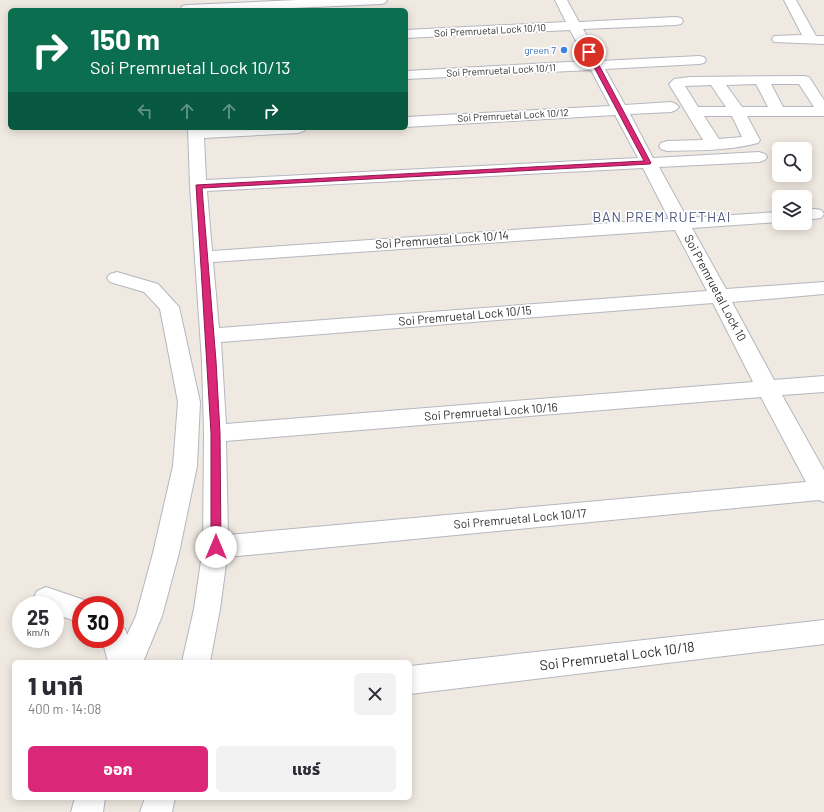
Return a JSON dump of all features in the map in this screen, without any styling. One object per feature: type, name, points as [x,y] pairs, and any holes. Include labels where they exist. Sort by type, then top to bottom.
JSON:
[{"type":"street","points":[[187,6],[381,0]]},
{"type":"street","name":"Soi Premruetal Lock 10","points":[[561,0],[767,388],[824,491]]},
{"type":"street","points":[[790,0],[818,40]]},
{"type":"street","name":"Soi Premruetal Lock 10/10","points":[[408,34],[676,21]]},
{"type":"street","points":[[779,39],[818,40]]},
{"type":"street","name":"Soi Premruetal Lock 10/11","points":[[408,75],[699,60]]},
{"type":"street","points":[[761,80],[777,110]]},
{"type":"street","points":[[714,144],[676,84],[682,82],[811,80],[815,99],[824,110]]},
{"type":"street","points":[[667,146],[748,142],[752,140],[736,110],[716,81]]},
{"type":"street","name":"Soi Premruetal Lock 10/12","points":[[408,122],[671,107]]},
{"type":"street","points":[[693,112],[736,110],[824,110]]},
{"type":"street","points":[[196,660],[207,609],[216,547],[215,433],[210,336],[198,186],[196,131],[230,130]]},
{"type":"street","points":[[198,186],[759,156]]},
{"type":"street","name":"Soi Premruetal Lock 10/14","points":[[203,257],[772,218]]},
{"type":"street","points":[[117,278],[151,288],[169,307],[189,402],[185,466],[167,546],[149,616],[130,660]]},
{"type":"street","name":"Soi Premruetal Lock 10/15","points":[[210,336],[824,288]]},
{"type":"street","name":"Soi Premruetal Lock 10/16","points":[[215,433],[654,399],[824,384]]},
{"type":"street","name":"Soi Premruetal Lock 10/17","points":[[216,547],[824,491]]},
{"type":"street","name":"Soi Premruetal Lock 10/18","points":[[412,680],[824,632]]},
{"type":"street","points":[[118,648],[121,660]]},
{"type":"street","points":[[87,812],[90,800]]},
{"type":"street","points":[[156,812],[159,800]]},
{"type":"place","name":"green 7","points":[[564,50]]},
{"type":"district","name":"BAN PREM RUETHAI","points":[[662,217]]},
{"type":"route","points":[[216,547],[215,433],[212,361],[198,186],[648,163],[589,52]]}]
